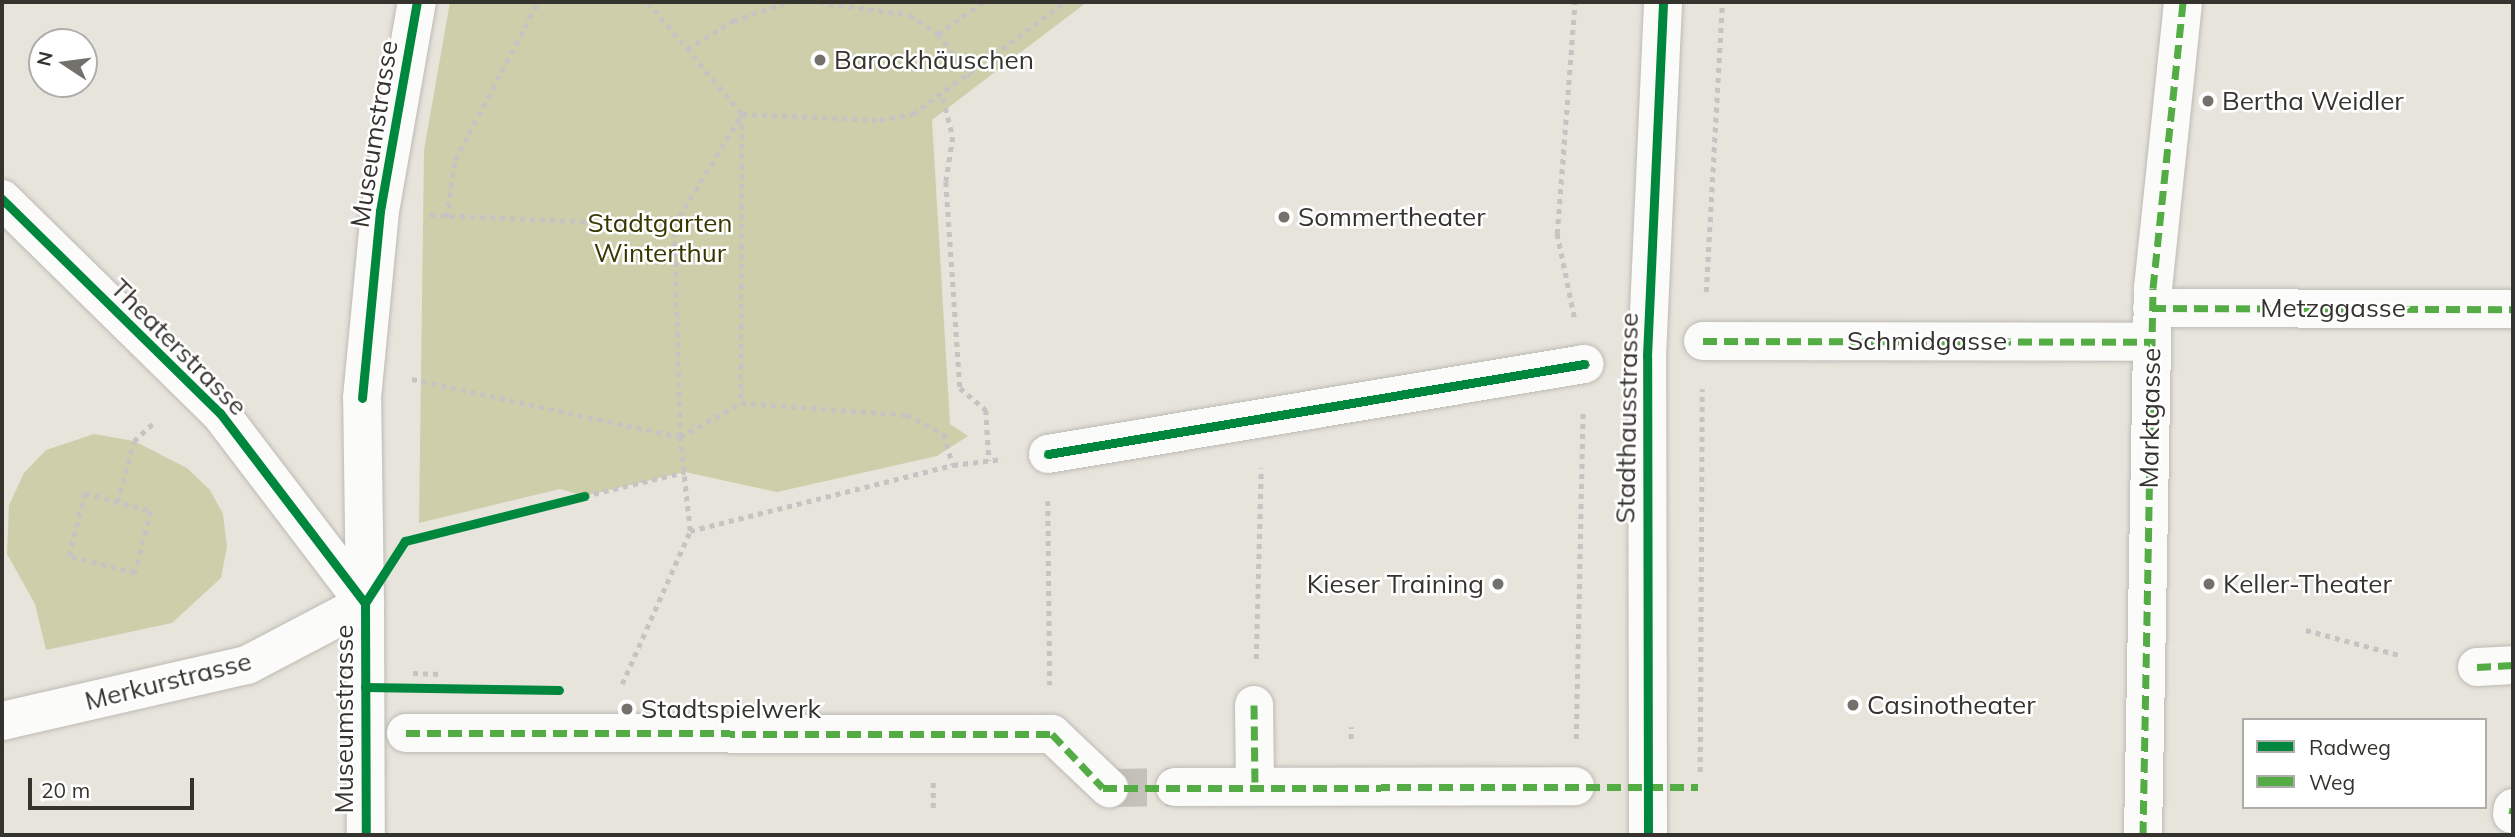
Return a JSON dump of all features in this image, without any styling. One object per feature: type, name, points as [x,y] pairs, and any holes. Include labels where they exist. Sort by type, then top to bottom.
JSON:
[{"type":"street","name":"Museumstrasse","points":[[366,835],[362,411],[380,211],[417,2]]},
{"type":"street","name":"Stadthausstrasse","points":[[1648,835],[1647,356],[1663,2]]},
{"type":"street","name":"Marktgasse","points":[[2143,835],[2152,325],[2183,2]]},
{"type":"street","name":"Theaterstrasse","points":[[2,199],[220,414],[365,603]]},
{"type":"street","name":"Metzggasse","points":[[2152,325],[2513,309]]},
{"type":"street","name":"Schmidgasse","points":[[1703,341],[2152,325]]},
{"type":"street","name":"Stadthausstrasse","points":[[1048,454],[1584,364]]},
{"type":"street","name":"Merkurstrasse","points":[[2,721],[247,666],[365,603]]},
{"type":"street","points":[[1254,705],[1255,786]]},
{"type":"street","points":[[406,733],[602,730],[1052,734],[1109,788]]},
{"type":"street","points":[[1175,787],[1575,786]]},
{"type":"path","points":[[446,217],[456,160],[538,2]]},
{"type":"path","points":[[648,2],[742,114],[741,403]]},
{"type":"path","points":[[687,49],[733,21],[788,2]]},
{"type":"path","points":[[819,2],[910,15],[938,34],[970,76]]},
{"type":"path","points":[[938,34],[983,2]]},
{"type":"path","points":[[742,114],[880,120],[913,114],[943,98],[1065,2]]},
{"type":"path","points":[[1575,2],[1557,234],[1584,364],[1575,786]]},
{"type":"path","points":[[1698,787],[1703,341],[1722,2]]},
{"type":"path","points":[[943,98],[953,137],[946,182],[960,388],[986,410],[989,461]]},
{"type":"path","points":[[602,730],[690,531],[680,437],[674,225],[742,114]]},
{"type":"path","points":[[380,211],[446,217],[674,225]]},
{"type":"path","points":[[405,379],[423,378],[680,437],[741,403],[907,415],[944,434],[953,465]]},
{"type":"path","points":[[1254,705],[1263,418]]},
{"type":"path","points":[[117,502],[134,442],[152,424]]},
{"type":"path","points":[[690,531],[953,465],[1048,454],[1052,734]]},
{"type":"path","points":[[571,499],[685,472]]},
{"type":"path","points":[[85,493],[117,502],[151,511],[135,573],[69,556],[85,493]]},
{"type":"path","points":[[2306,630],[2399,655]]},
{"type":"path","points":[[406,672],[440,674]]},
{"type":"path","points":[[365,687],[444,687]]},
{"type":"green space","name":"Stadtgarten Winterthur","points":[[450,2],[1087,2],[932,120],[950,424],[968,436],[937,456],[777,492],[685,472],[584,496],[560,489],[419,523],[424,150]]},
{"type":"green space","points":[[94,434],[134,441],[187,468],[210,490],[223,514],[227,547],[221,578],[172,623],[46,650],[35,604],[7,554],[9,505],[24,473],[46,450]]},
{"type":"tunnel","points":[[1109,788],[1175,787]]},
{"type":"marked path","points":[[2143,835],[2153,288],[2183,2]]},
{"type":"marked path","points":[[2152,308],[2513,309]]},
{"type":"marked path","points":[[1703,341],[2151,342]]},
{"type":"marked path","points":[[2477,667],[2513,665]]},
{"type":"marked path","points":[[1254,705],[1255,786]]},
{"type":"marked path","points":[[406,733],[1052,734],[1103,788],[1698,787]]},
{"type":"marked path","points":[[2512,814],[2513,808]]},
{"type":"cycle path","points":[[362,398],[380,211],[417,2]]},
{"type":"cycle path","points":[[1648,835],[1647,356],[1663,2]]},
{"type":"cycle path","points":[[2,199],[220,413],[365,603]]},
{"type":"cycle path","points":[[1048,454],[1584,364]]},
{"type":"cycle path","points":[[365,603],[405,541],[584,496]]},
{"type":"cycle path","points":[[365,603],[366,835]]},
{"type":"cycle path","points":[[365,687],[559,690]]},
{"type":"place","name":"Barockhäuschen","points":[[820,60]]},
{"type":"place","name":"Bertha Weidler","points":[[2208,101]]},
{"type":"place","name":"Sommertheater","points":[[1284,217]]},
{"type":"place","name":"Kieser Training","points":[[1498,584]]},
{"type":"place","name":"Keller-Theater","points":[[2209,584]]},
{"type":"place","name":"Casinotheater","points":[[1853,705]]},
{"type":"place","name":"Stadtspielwerk","points":[[627,709]]}]
